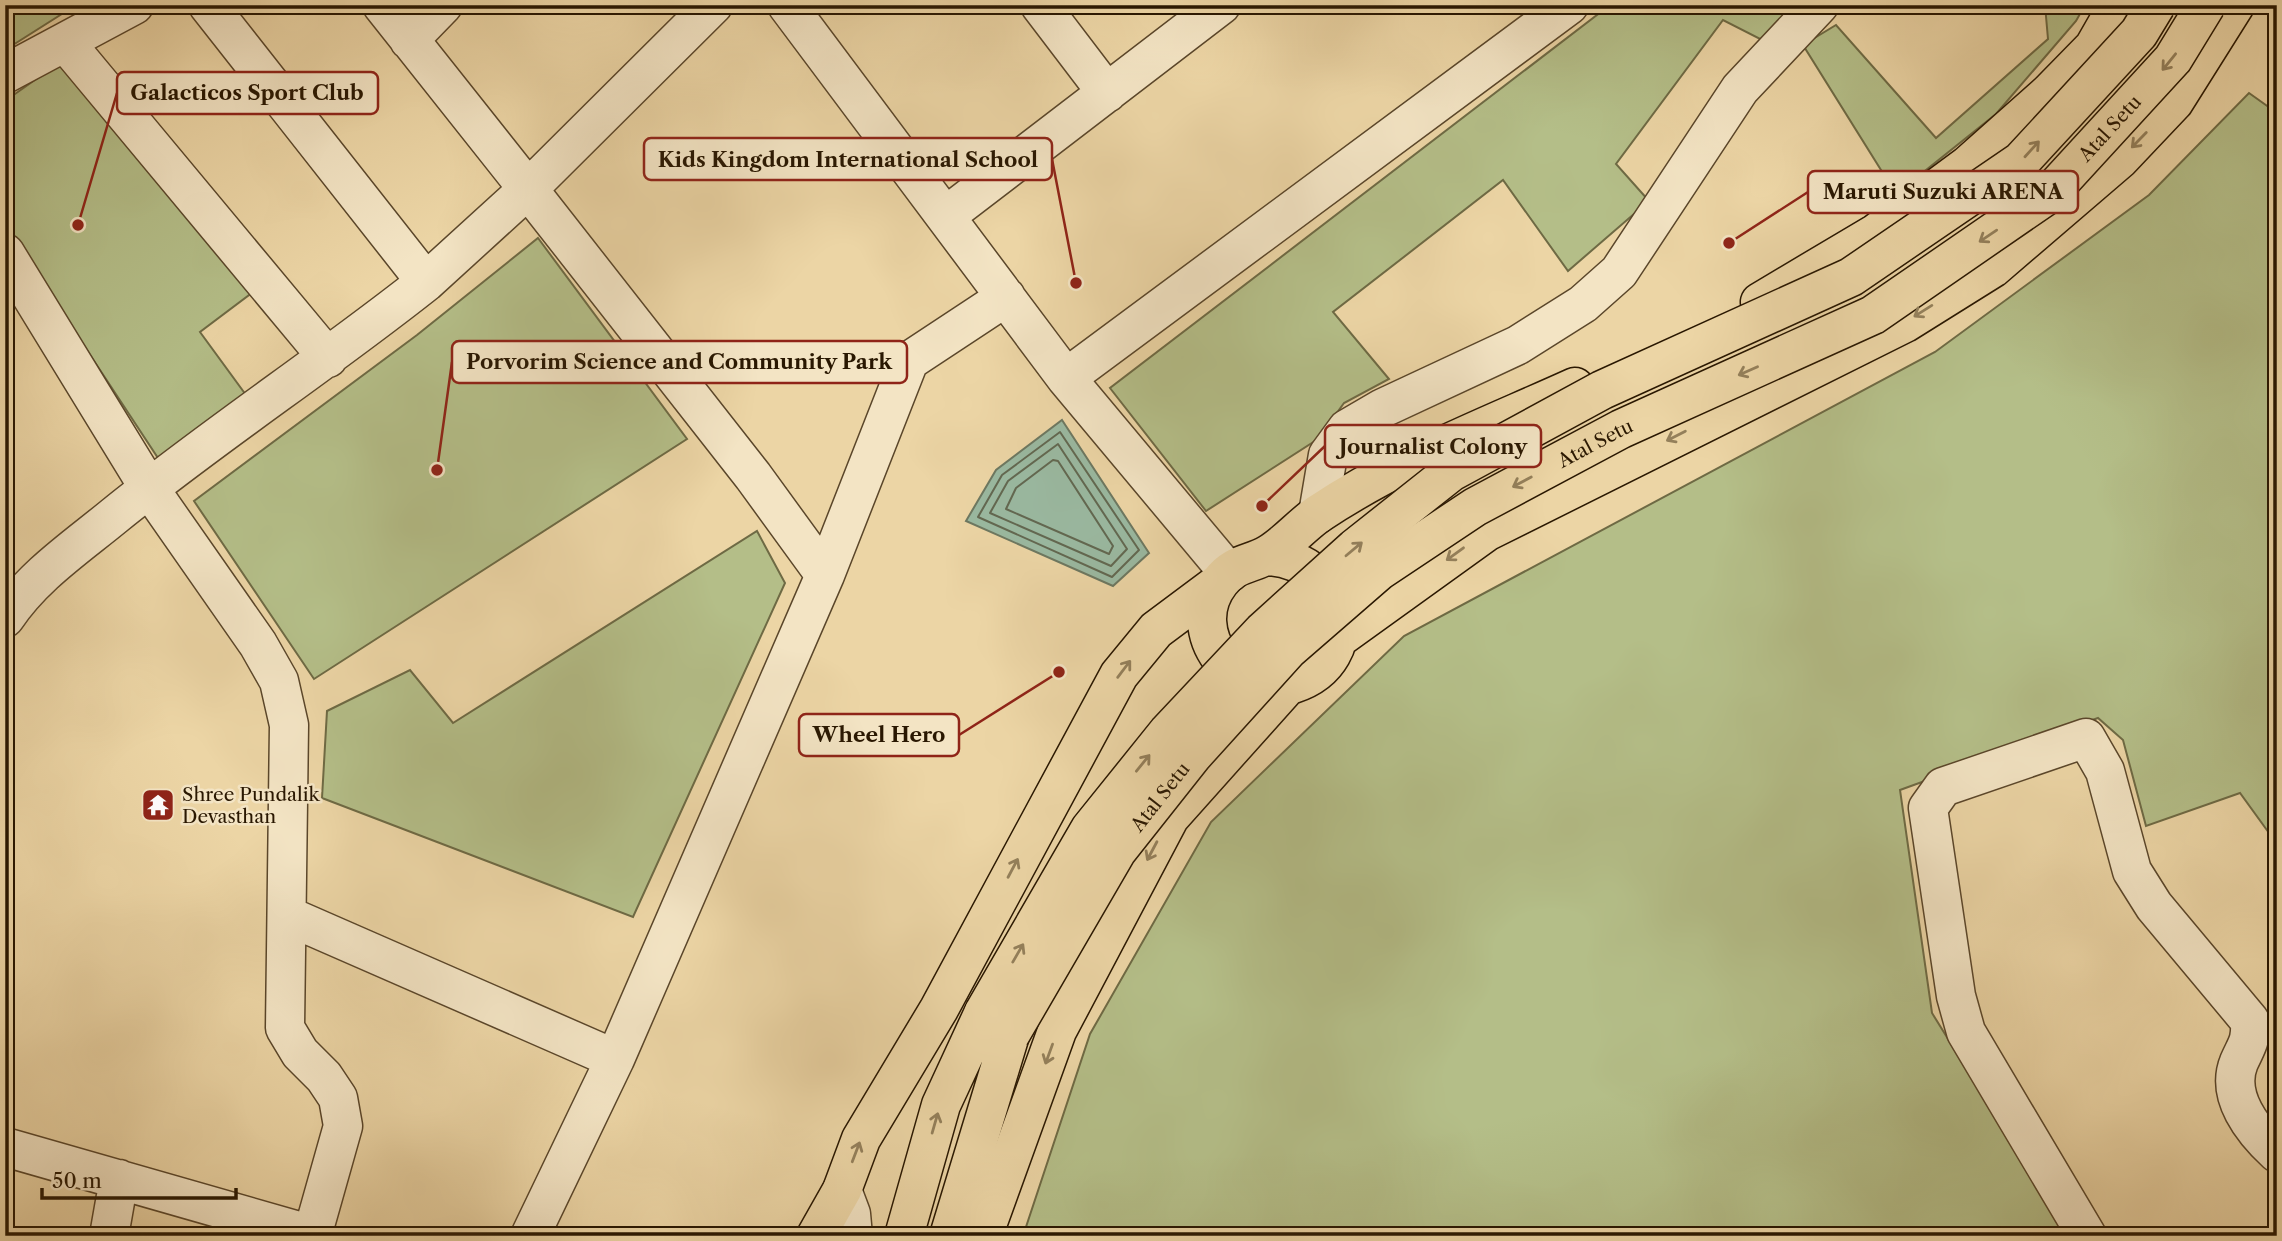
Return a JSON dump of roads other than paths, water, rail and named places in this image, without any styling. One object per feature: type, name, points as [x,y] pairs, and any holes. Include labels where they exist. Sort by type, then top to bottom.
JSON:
[{"type":"main road","points":[[1267,556],[1318,514],[1411,462],[1777,294],[1876,233],[1968,165],[2049,93],[2094,47],[2118,5]]},
{"type":"main road","name":"Atal Setu","points":[[997,1023],[1099,818],[1168,732],[1262,631],[1355,548],[1451,472],[1602,390],[1851,277],[2021,161],[2138,33],[2156,5]]},
{"type":"main road","name":"Atal Setu","points":[[997,1023],[1118,850],[1185,766],[1288,650],[1379,571],[1475,507],[1621,429],[1873,315],[2050,193],[2173,59],[2206,5]]},
{"type":"main road","points":[[1336,640],[1486,532],[1905,323],[1993,268],[2120,159],[2174,103],[2235,5]]},
{"type":"main road","points":[[816,1236],[842,1189],[861,1139],[939,1009],[1119,675],[1156,630],[1224,578],[1251,559],[1286,556],[1318,573],[1337,604],[1339,622],[1336,640],[1318,669],[1288,685],[1170,817],[1057,1031],[983,1236]]},
{"type":"main road","points":[[1224,578],[1209,605],[1208,620],[1209,635],[1221,661],[1244,680],[1258,685],[1288,685]]},
{"type":"main road","points":[[904,1236],[940,1105],[997,1023]]},
{"type":"main road","points":[[949,1236],[997,1023]]},
{"type":"street","points":[[5,74],[134,5]]},
{"type":"street","points":[[208,5],[426,282]]},
{"type":"street","points":[[382,5],[753,476],[825,575]]},
{"type":"street","points":[[410,40],[443,5]]},
{"type":"street","points":[[5,618],[20,596],[46,571],[149,488],[328,358],[426,282],[528,189],[713,5]]},
{"type":"street","points":[[787,5],[947,215],[1066,378],[1224,578]]},
{"type":"street","points":[[1040,5],[1107,93]]},
{"type":"street","points":[[947,215],[1221,5]]},
{"type":"street","points":[[1066,378],[1569,5]]},
{"type":"street","points":[[1318,514],[1328,455],[1347,429],[1383,408],[1518,345],[1583,304],[1619,272],[1740,89],[1819,5]]},
{"type":"street","points":[[65,42],[328,358]]},
{"type":"street","points":[[5,253],[149,488],[258,644],[279,681],[289,725],[285,1028],[300,1053],[324,1077],[338,1098],[343,1126],[314,1235],[5,1147]]},
{"type":"street","points":[[530,1236],[615,1059],[825,575],[909,361],[1006,297]]},
{"type":"street","points":[[2087,1236],[1966,1032],[1956,996],[1928,808],[1943,788],[2086,738],[2105,771],[2132,871],[2154,906],[2263,1013],[2238,1064],[2235,1085],[2240,1105],[2262,1139],[2277,1153]]},
{"type":"street","points":[[288,916],[615,1059]]},
{"type":"street","points":[[109,1236],[119,1179]]},
{"type":"street","points":[[842,1189],[851,1214],[853,1236]]},
{"type":"water","points":[[1062,420],[1149,553],[1113,586],[966,521],[996,470]]},
{"type":"place","name":"Galacticos Sport Club","points":[[78,225]]},
{"type":"place","name":"Maruti Suzuki ARENA","points":[[1729,243]]},
{"type":"place","name":"Kids Kingdom International School","points":[[1076,283]]},
{"type":"place","name":"Porvorim Science and Community Park","points":[[437,470]]},
{"type":"place","name":"Journalist Colony","points":[[1262,506]]},
{"type":"place","name":"Wheel Hero","points":[[1059,672]]},
{"type":"place","name":"Shree Pundalik Devasthan","points":[[158,805]]}]
